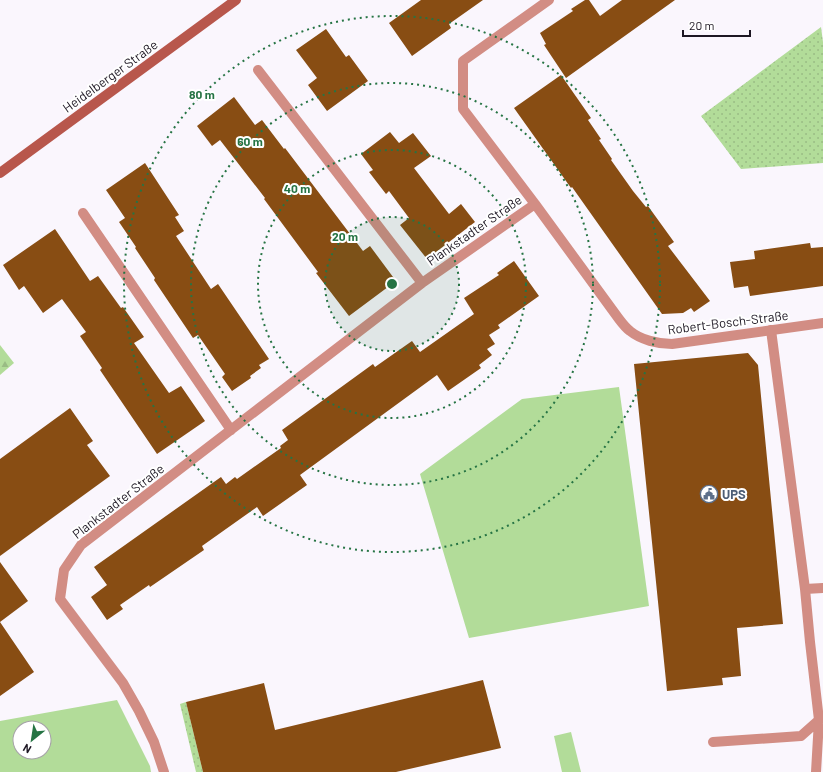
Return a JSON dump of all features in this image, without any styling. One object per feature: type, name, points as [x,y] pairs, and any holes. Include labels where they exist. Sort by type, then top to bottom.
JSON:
[{"type":"street","name":"Heidelberger Straße","points":[[0,173],[236,0]]},
{"type":"street","name":"Plankstadter Straße","points":[[164,772],[154,742],[123,683],[60,599],[64,570],[81,545],[422,283],[535,204],[464,109],[463,61],[549,0]]},
{"type":"street","name":"Plankstadter Straße","points":[[258,70],[422,283]]},
{"type":"street","name":"Robert-Bosch-Straße","points":[[535,204],[619,319],[630,332],[646,339],[660,344],[672,344],[823,323]]},
{"type":"street","points":[[83,213],[231,430]]},
{"type":"street","points":[[771,330],[821,719],[816,772]]},
{"type":"street","points":[[805,589],[823,588]]},
{"type":"street","points":[[713,742],[801,736],[821,719]]},
{"type":"green space","points":[[821,27],[823,42],[823,163],[741,169],[701,116]]},
{"type":"green space","points":[[0,345],[14,363],[0,375]]},
{"type":"green space","points":[[619,387],[649,606],[469,638],[420,474],[522,399]]},
{"type":"green space","points":[[117,700],[150,766],[151,772],[0,772],[0,721]]},
{"type":"green space","points":[[186,702],[203,772],[196,772],[180,704]]},
{"type":"green space","points":[[571,732],[581,772],[562,772],[554,736]]},
{"type":"building","points":[[421,0],[483,0],[449,24],[451,28],[412,56],[389,23]]},
{"type":"building","points":[[585,0],[589,0],[600,16],[622,0],[675,0],[566,78],[544,45],[546,44],[540,33],[573,11],[571,9]]},
{"type":"building","points":[[326,29],[346,57],[349,55],[368,81],[327,111],[308,85],[317,78],[296,50]]},
{"type":"building","points":[[561,75],[591,118],[588,120],[601,139],[599,140],[612,159],[611,160],[633,191],[646,207],[648,206],[674,242],[668,246],[710,301],[694,312],[691,308],[683,313],[662,314],[514,108]]},
{"type":"building","points":[[234,97],[255,125],[262,120],[363,251],[370,246],[396,281],[349,316],[316,273],[318,272],[264,199],[265,198],[220,140],[212,146],[197,126]]},
{"type":"building","points":[[390,132],[399,143],[413,133],[431,156],[414,168],[449,214],[461,204],[475,222],[427,259],[400,225],[409,218],[389,191],[386,194],[369,172],[373,170],[361,154]]},
{"type":"building","points":[[145,163],[179,215],[175,217],[184,231],[176,236],[211,289],[218,284],[269,359],[259,365],[261,368],[250,376],[251,378],[232,391],[222,377],[225,374],[198,335],[193,338],[154,280],[155,278],[119,222],[125,218],[106,190]]},
{"type":"building","points":[[55,229],[90,281],[98,276],[121,308],[123,307],[144,337],[134,343],[169,393],[181,386],[205,421],[157,454],[100,370],[102,368],[80,336],[86,332],[62,299],[43,313],[24,286],[19,290],[3,265]]},
{"type":"building","points":[[810,243],[811,248],[823,247],[823,286],[750,296],[748,286],[734,288],[730,262],[755,259],[754,251]]},
{"type":"building","points":[[514,261],[539,296],[498,325],[500,328],[489,335],[495,344],[487,349],[492,355],[479,365],[481,368],[448,391],[437,375],[300,475],[307,485],[263,516],[257,507],[202,546],[204,550],[150,587],[149,585],[120,605],[123,609],[107,620],[91,597],[107,585],[94,567],[221,477],[226,484],[235,477],[237,479],[281,448],[280,446],[288,440],[282,430],[373,364],[375,367],[412,341],[420,352],[474,314],[464,298],[499,275],[497,273]]},
{"type":"building","name":"UPS","points":[[748,353],[758,365],[783,624],[737,628],[741,676],[722,678],[723,685],[667,691],[634,364]]},
{"type":"building","points":[[70,408],[93,441],[87,445],[110,476],[0,556],[0,459]]},
{"type":"building","points":[[0,562],[28,601],[0,622]]},
{"type":"building","points":[[0,622],[34,672],[0,696]]},
{"type":"building","points":[[483,680],[501,748],[396,772],[203,772],[186,702],[264,683],[275,730]]},
{"type":"place","name":"UPS","points":[[709,494]]}]
